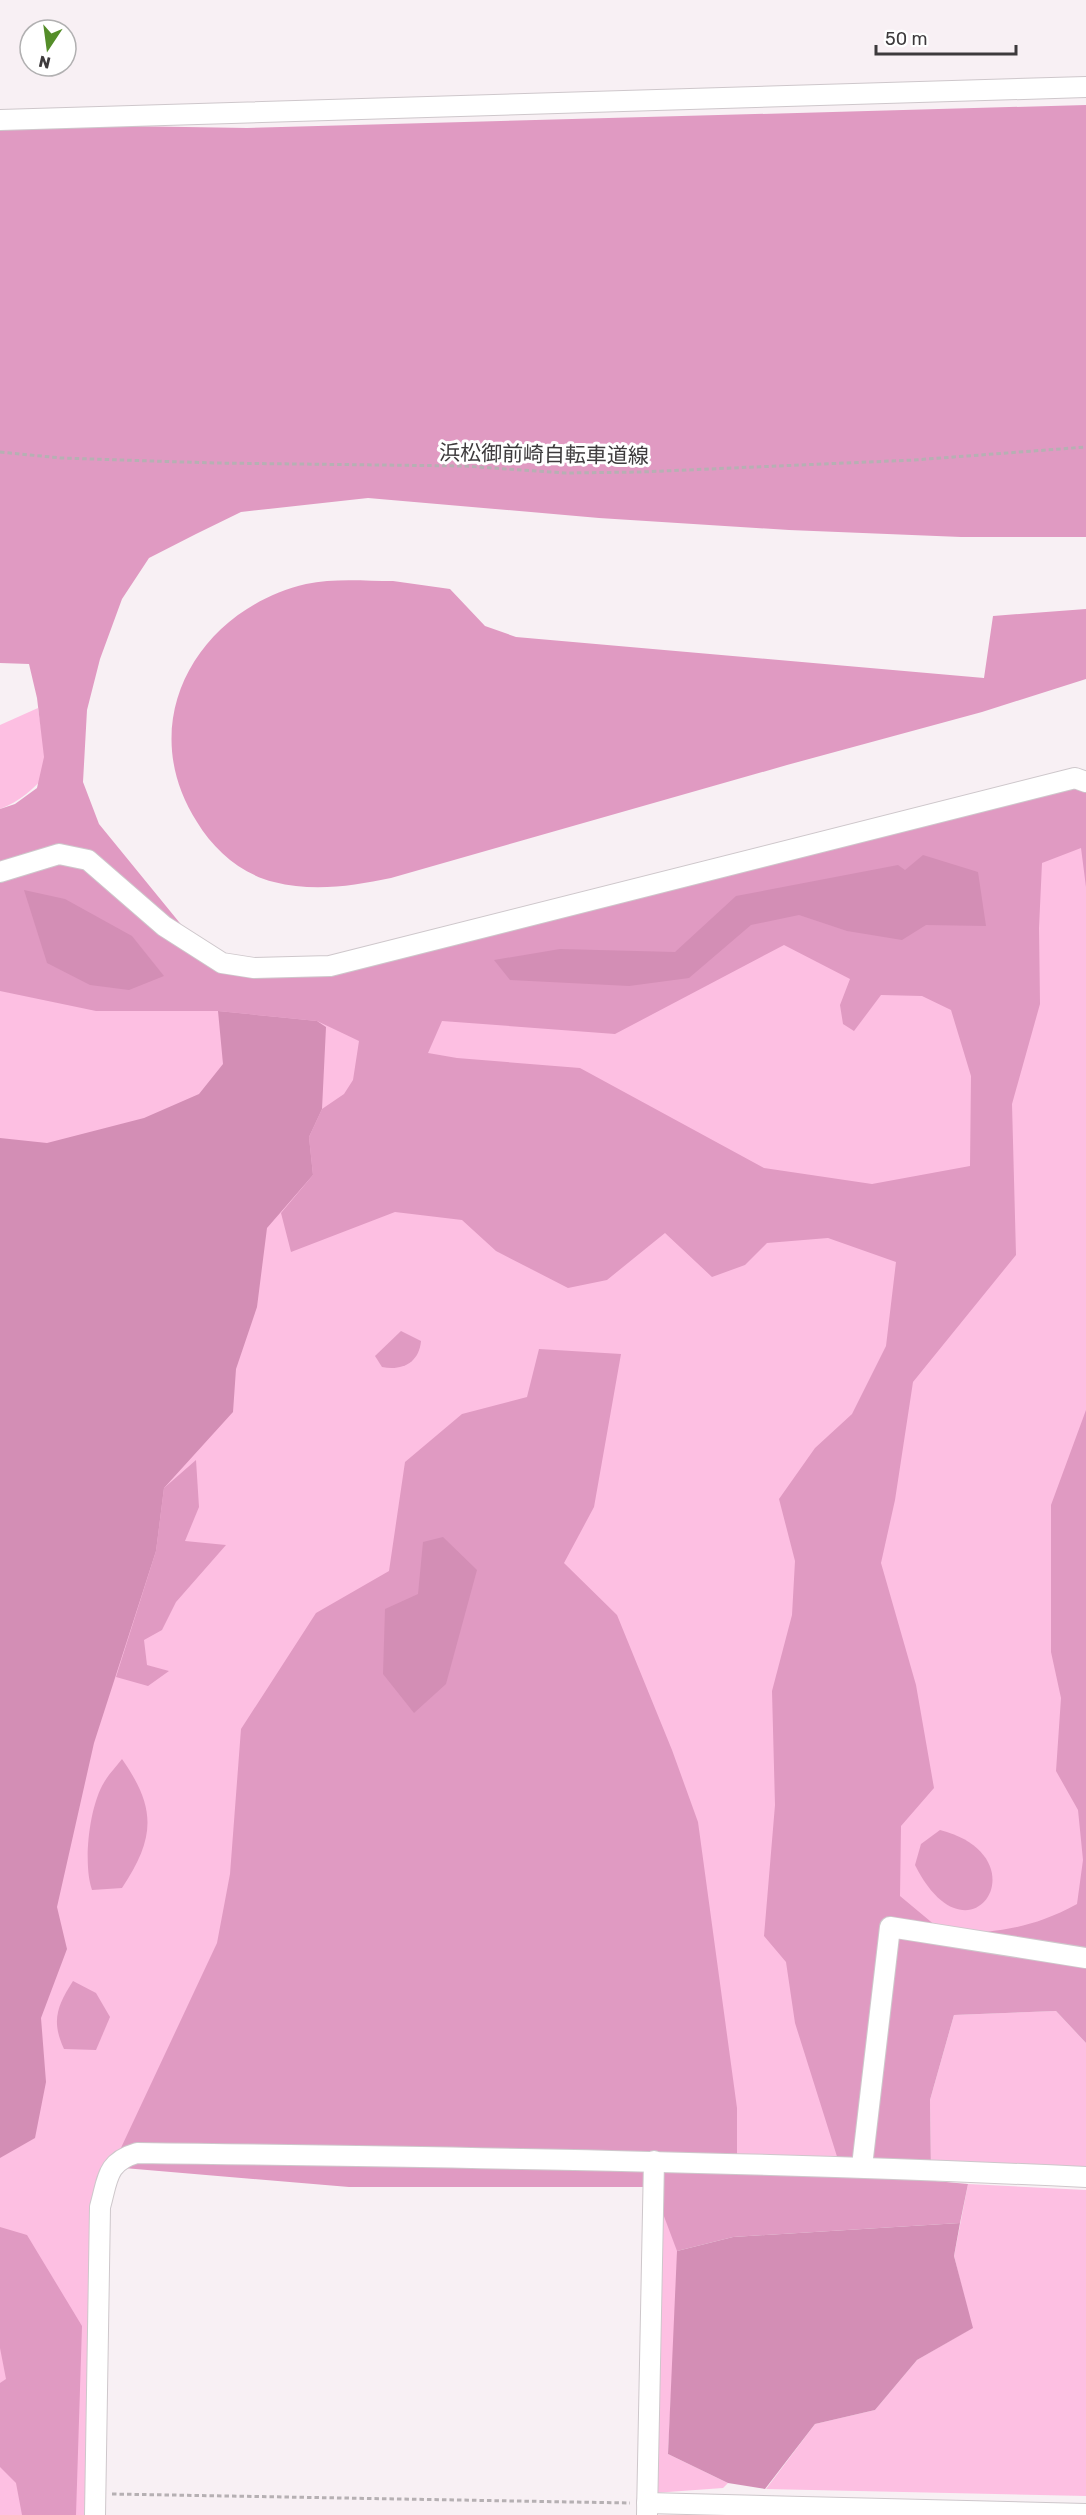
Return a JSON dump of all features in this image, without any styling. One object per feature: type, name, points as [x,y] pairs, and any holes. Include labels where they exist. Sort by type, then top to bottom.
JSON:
[{"type":"street","points":[[0,120],[1086,87]]},
{"type":"street","points":[[0,872],[59,854],[88,860],[164,926],[222,963],[254,969],[330,966],[474,932],[1075,778],[1086,782]]},
{"type":"street","points":[[862,2166],[890,1927],[1086,1958]]},
{"type":"street","points":[[95,2515],[100,2207],[112,2167],[120,2158],[137,2153],[654,2161],[862,2166],[1086,2177]]},
{"type":"street","points":[[654,2161],[647,2509],[1086,2514]]},
{"type":"path","name":"浜松御前崎自転車道線","points":[[0,452],[61,458],[324,466],[464,466],[608,473],[712,471],[878,462],[1086,447]]},
{"type":"path","points":[[95,2494],[647,2509]]},
{"type":"shaded area","points":[[1086,105],[1086,537],[961,537],[789,530],[599,518],[368,498],[241,512],[149,558],[122,599],[100,659],[87,710],[83,782],[99,824],[219,971],[295,967],[1086,775],[1086,887],[1081,848],[1042,863],[1039,928],[1040,1004],[1012,1104],[1016,1255],[913,1382],[895,1500],[881,1563],[916,1685],[934,1788],[901,1826],[900,1896],[948,1936],[1014,1928],[1060,1913],[1077,1904],[1083,1860],[1078,1810],[1056,1771],[1061,1698],[1051,1652],[1051,1505],[1086,1410],[1086,2043],[1056,2011],[954,2015],[930,2100],[931,2170],[840,2166],[795,2023],[786,1962],[764,1936],[775,1805],[772,1691],[792,1615],[795,1561],[779,1499],[815,1448],[852,1414],[886,1346],[896,1262],[828,1238],[767,1243],[745,1265],[712,1277],[665,1233],[607,1280],[568,1288],[496,1251],[462,1220],[395,1212],[291,1252],[281,1213],[313,1175],[309,1137],[322,1109],[344,1094],[353,1080],[359,1041],[317,1021],[218,1011],[96,1011],[0,991],[0,809],[15,804],[37,788],[44,757],[37,698],[29,664],[0,663],[0,124],[247,128]],"holes":[[[784,945],[850,979],[840,1005],[843,1024],[854,1031],[881,995],[922,996],[951,1010],[971,1076],[970,1166],[872,1184],[764,1168],[580,1068],[457,1058],[428,1053],[442,1021],[615,1034]]]},
{"type":"shaded area","points":[[393,581],[450,589],[485,626],[516,637],[984,678],[993,616],[1086,609],[1086,679],[982,712],[391,878],[348,885],[303,887],[274,882],[250,873],[229,860],[204,832],[179,784],[172,746],[175,710],[187,675],[207,644],[234,618],[267,598],[316,582]]},
{"type":"shaded area","points":[[38,708],[48,773],[26,794],[0,809],[0,725]]},
{"type":"shaded area","points":[[1086,815],[1086,1963],[912,1949],[901,2168],[112,2167],[84,2515],[0,2515],[0,873],[274,998]]},
{"type":"shaded area","points":[[923,855],[978,872],[986,926],[926,925],[902,940],[847,931],[799,915],[751,925],[689,978],[629,986],[510,980],[494,960],[560,949],[675,952],[736,896],[898,865],[905,870]]},
{"type":"shaded area","points":[[24,890],[65,899],[132,936],[164,976],[129,990],[90,985],[47,963]]},
{"type":"shaded area","points":[[218,1011],[317,1021],[326,1027],[322,1109],[309,1137],[313,1175],[267,1228],[257,1307],[236,1369],[233,1412],[164,1488],[156,1551],[94,1743],[57,1907],[67,1949],[41,2018],[46,2082],[35,2138],[0,2158],[0,1138],[47,1143],[144,1118],[199,1094],[223,1064]]},
{"type":"shaded area","points":[[401,1331],[421,1341],[417,1355],[403,1366],[382,1367],[375,1356]]},
{"type":"shaded area","points":[[539,1349],[621,1354],[594,1507],[564,1563],[617,1615],[672,1750],[698,1822],[737,2108],[737,2163],[968,2184],[960,2223],[733,2237],[677,2251],[653,2187],[349,2187],[112,2167],[217,1943],[230,1874],[241,1729],[316,1613],[389,1571],[405,1462],[462,1414],[527,1397]]},
{"type":"shaded area","points":[[196,1460],[199,1507],[185,1541],[226,1545],[176,1602],[162,1630],[144,1640],[147,1665],[169,1671],[148,1686],[116,1677],[156,1551],[164,1488]]},
{"type":"shaded area","points":[[443,1537],[477,1570],[446,1684],[414,1713],[383,1674],[385,1609],[418,1594],[423,1542]]},
{"type":"shaded area","points":[[122,1759],[141,1793],[146,1809],[148,1824],[146,1838],[141,1854],[122,1888],[92,1890],[89,1879],[88,1852],[94,1809],[104,1782]]},
{"type":"shaded area","points":[[940,1830],[971,1844],[988,1862],[992,1881],[987,1898],[974,1909],[956,1909],[936,1896],[915,1865],[921,1844]]},
{"type":"shaded area","points":[[73,1981],[96,1993],[110,2017],[96,2050],[64,2049],[60,2039],[58,2014],[63,1998]]},
{"type":"shaded area","points":[[1056,2011],[1086,2043],[1086,2170],[931,2170],[930,2100],[954,2015]]},
{"type":"shaded area","points":[[968,2184],[1086,2190],[1086,2496],[766,2489],[815,2424],[875,2410],[917,2360],[972,2328],[954,2256]]},
{"type":"shaded area","points":[[654,2187],[679,2240],[668,2454],[728,2483],[723,2488],[654,2493]]},
{"type":"shaded area","points":[[960,2223],[954,2256],[973,2328],[917,2360],[875,2410],[815,2424],[765,2489],[728,2483],[668,2454],[677,2251],[733,2237]]},
{"type":"shaded area","points":[[0,2227],[27,2235],[82,2326],[76,2515],[22,2515],[16,2483],[0,2467],[0,2383],[6,2379],[0,2348]]}]
